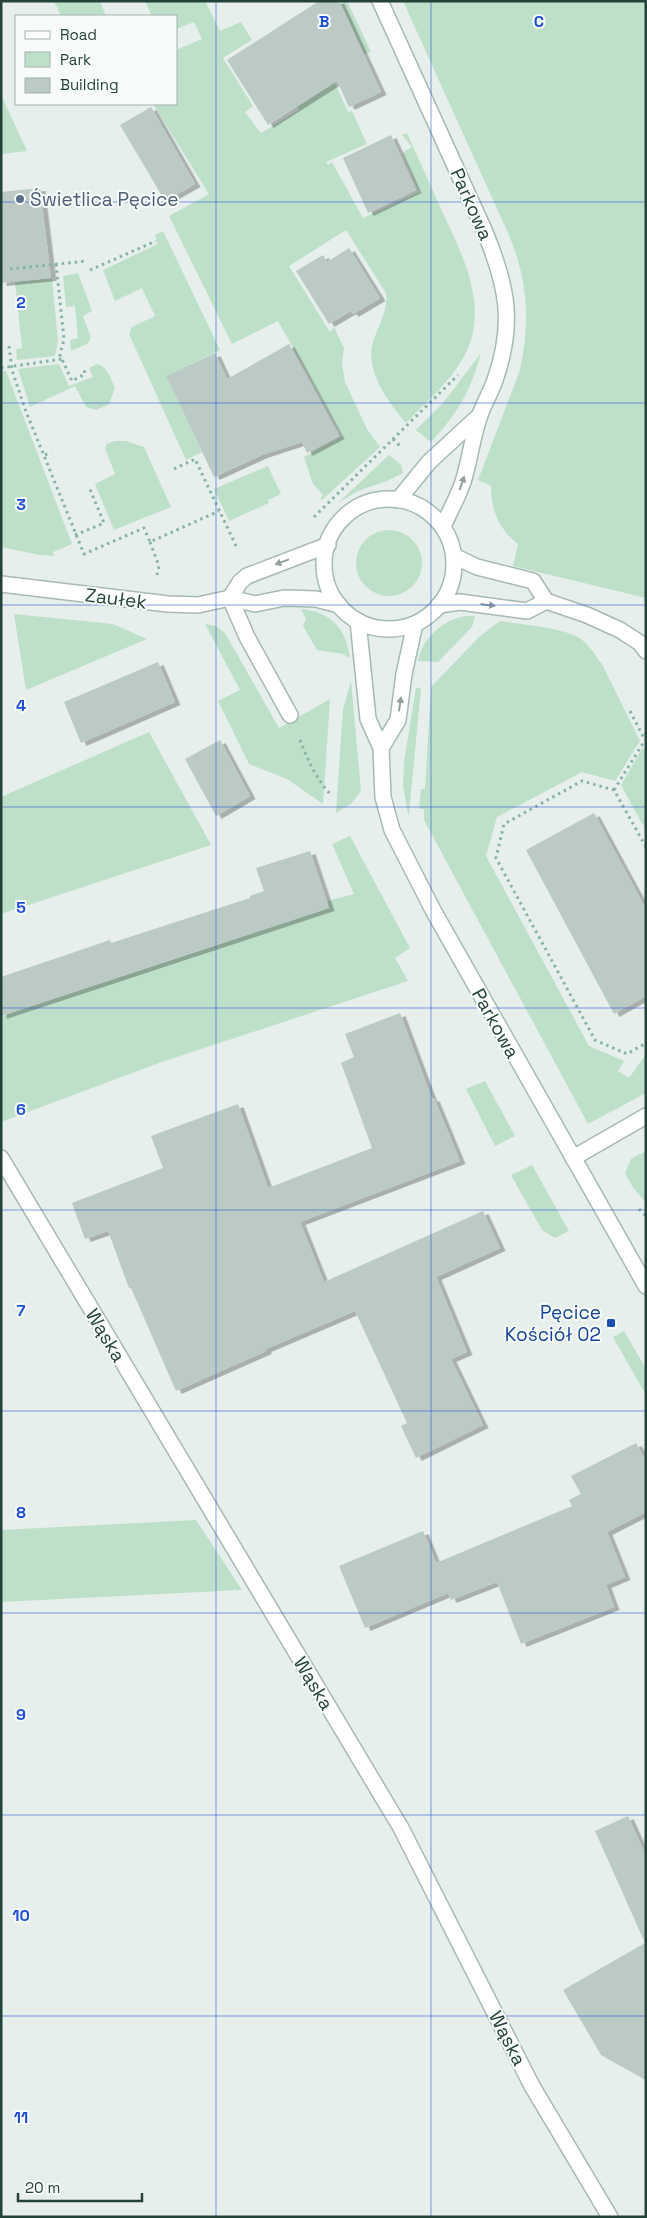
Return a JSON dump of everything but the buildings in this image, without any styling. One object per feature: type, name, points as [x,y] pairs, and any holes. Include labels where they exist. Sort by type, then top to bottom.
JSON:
[{"type":"street","name":"Parkowa","points":[[380,1],[485,232],[502,277],[506,301],[505,343],[495,380],[480,415],[463,483],[443,527]]},
{"type":"street","name":"Parkowa","points":[[398,500],[429,462],[480,415]]},
{"type":"street","points":[[378,500],[398,500],[423,509],[443,527],[450,541],[454,556],[454,571],[451,586],[432,613],[415,624],[386,629],[358,621],[339,605],[329,588],[326,578],[325,556],[336,527],[350,512],[378,500]]},
{"type":"street","points":[[290,715],[247,637],[230,598],[240,582],[247,576],[328,545]]},
{"type":"street","points":[[454,556],[477,567],[533,581],[546,601],[587,615],[620,630],[640,643],[646,651]]},
{"type":"street","name":"Zaułek","points":[[1,584],[178,605],[209,604],[230,598],[251,604],[284,598],[316,600],[339,605]]},
{"type":"street","points":[[439,605],[460,602],[527,610],[546,601]]},
{"type":"street","name":"Parkowa","points":[[358,621],[368,719],[381,748],[383,797],[387,818],[399,846],[434,912],[646,1286]]},
{"type":"street","points":[[381,748],[398,720],[404,674],[415,624]]},
{"type":"street","points":[[573,1158],[646,1116]]},
{"type":"street","name":"Wąska","points":[[1,1158],[401,1828],[532,2086],[610,2217]]},
{"type":"path","points":[[90,270],[156,241]]},
{"type":"path","points":[[10,269],[88,261]]},
{"type":"path","points":[[56,264],[64,339],[60,355],[72,381],[86,374],[84,370]]},
{"type":"path","points":[[9,346],[12,365],[25,409],[84,554],[144,528],[159,566],[157,576]]},
{"type":"path","points":[[1,368],[62,359]]},
{"type":"path","points":[[307,523],[458,376]]},
{"type":"path","points":[[45,455],[52,452]]},
{"type":"path","points":[[174,469],[195,459],[241,556]]},
{"type":"path","points":[[75,535],[104,523],[89,487]]},
{"type":"path","points":[[150,542],[220,511]]},
{"type":"path","points":[[614,790],[646,740],[630,711]]},
{"type":"path","points":[[290,715],[309,763],[322,785],[332,796]]},
{"type":"path","points":[[646,847],[614,790],[582,781],[504,824],[496,858],[595,1040],[627,1054],[646,1043]]},
{"type":"green space","points":[[54,1],[100,1],[106,15],[61,15]]},
{"type":"green space","points":[[145,1],[205,1],[220,31],[241,22],[252,40],[223,58],[253,106],[245,112],[261,133],[299,110],[278,77],[322,55],[348,112],[352,111],[367,144],[326,162],[328,165],[332,162],[363,218],[419,192],[402,153],[412,147],[402,135],[407,133],[465,264],[471,283],[474,303],[471,341],[462,360],[450,377],[406,423],[381,388],[371,357],[374,339],[386,307],[386,293],[346,230],[289,266],[330,332],[334,327],[344,348],[342,363],[345,382],[367,429],[380,447],[322,500],[320,498],[323,495],[313,484],[304,457],[342,436],[278,321],[232,344],[169,216],[209,194],[154,105],[178,105],[178,49],[202,39],[194,22],[178,28],[178,15],[152,15]]},
{"type":"green space","points":[[340,1],[347,1],[371,52],[364,54]]},
{"type":"green space","points":[[403,1],[646,1],[646,598],[513,566],[518,544],[511,538],[497,519],[491,495],[491,486],[478,480],[519,373],[523,355],[526,302],[520,268],[508,233]]},
{"type":"green space","points":[[1,95],[27,151],[1,154]]},
{"type":"green space","points":[[163,231],[220,350],[166,376],[202,452],[186,460],[129,334],[132,327],[155,316],[142,288],[115,301],[103,270],[158,244],[155,235]]},
{"type":"green space","points":[[78,273],[92,311],[83,316],[91,338],[87,344],[71,351],[70,340],[78,338],[75,306],[66,307],[63,276]]},
{"type":"green space","points":[[52,278],[58,341],[55,356],[17,360],[16,349],[22,348],[15,282]]},
{"type":"green space","points":[[481,353],[473,379],[456,412],[431,442],[416,430],[443,403]]},
{"type":"green space","points":[[59,364],[69,386],[93,377],[89,368],[97,364],[104,368],[115,388],[109,404],[96,410],[86,407],[75,386],[30,407],[18,369]]},
{"type":"green space","points":[[1,371],[6,371],[72,544],[53,552],[54,556],[39,555],[1,547]]},
{"type":"green space","points":[[115,441],[126,441],[144,447],[171,507],[114,530],[95,484],[115,474],[105,448],[107,444]]},
{"type":"green space","points":[[389,455],[401,465],[403,473],[358,491],[338,503]]},
{"type":"green space","points":[[268,466],[281,494],[268,500],[269,503],[229,521],[214,489]]},
{"type":"green space","points":[[389,530],[401,533],[412,540],[419,551],[422,563],[419,575],[412,586],[401,593],[389,596],[377,593],[366,586],[359,575],[356,563],[359,551],[366,540],[377,533]]},
{"type":"green space","points":[[301,609],[321,614],[335,623],[345,638],[350,658],[343,654],[317,650],[303,626],[306,619]]},
{"type":"green space","points":[[14,614],[113,624],[147,639],[26,690]]},
{"type":"green space","points":[[465,616],[475,616],[472,627],[438,662],[418,661],[424,645],[435,631],[449,621]]},
{"type":"green space","points":[[500,621],[558,630],[584,641],[602,664],[640,741],[615,781],[582,772],[497,817],[486,856],[589,1046],[624,1061],[618,1071],[629,1078],[646,1054],[646,1093],[588,1124],[424,820],[424,809],[419,809],[421,789],[425,789],[431,687],[479,637]]},
{"type":"green space","points":[[205,624],[216,626],[225,633],[279,728],[330,699],[323,804],[287,779],[249,764],[218,701],[240,690]]},
{"type":"green space","points":[[351,681],[361,791],[352,803],[336,813],[343,709]]},
{"type":"green space","points":[[416,688],[421,688],[408,814],[403,785],[404,762]]},
{"type":"green space","points":[[149,732],[211,845],[1,914],[1,797]]},
{"type":"green space","points":[[643,747],[646,753],[646,831],[621,785]]},
{"type":"green space","points":[[350,836],[410,948],[395,958],[408,981],[159,1063],[1,1122],[1,1016],[329,908],[327,901],[354,894],[332,844]]},
{"type":"green space","points":[[485,1081],[515,1136],[495,1146],[466,1089]]},
{"type":"green space","points":[[646,1151],[646,1203],[632,1186],[625,1173],[631,1159]]},
{"type":"green space","points":[[532,1165],[569,1231],[555,1238],[542,1230],[511,1175]]},
{"type":"green space","points":[[624,1331],[646,1369],[646,1395],[613,1337]]},
{"type":"green space","points":[[196,1520],[242,1590],[1,1602],[1,1530]]},
{"type":"place","name":"Świetlica Pęcice","points":[[20,199]]},
{"type":"place","name":"Pęcice Kościół 02","points":[[611,1323]]}]
